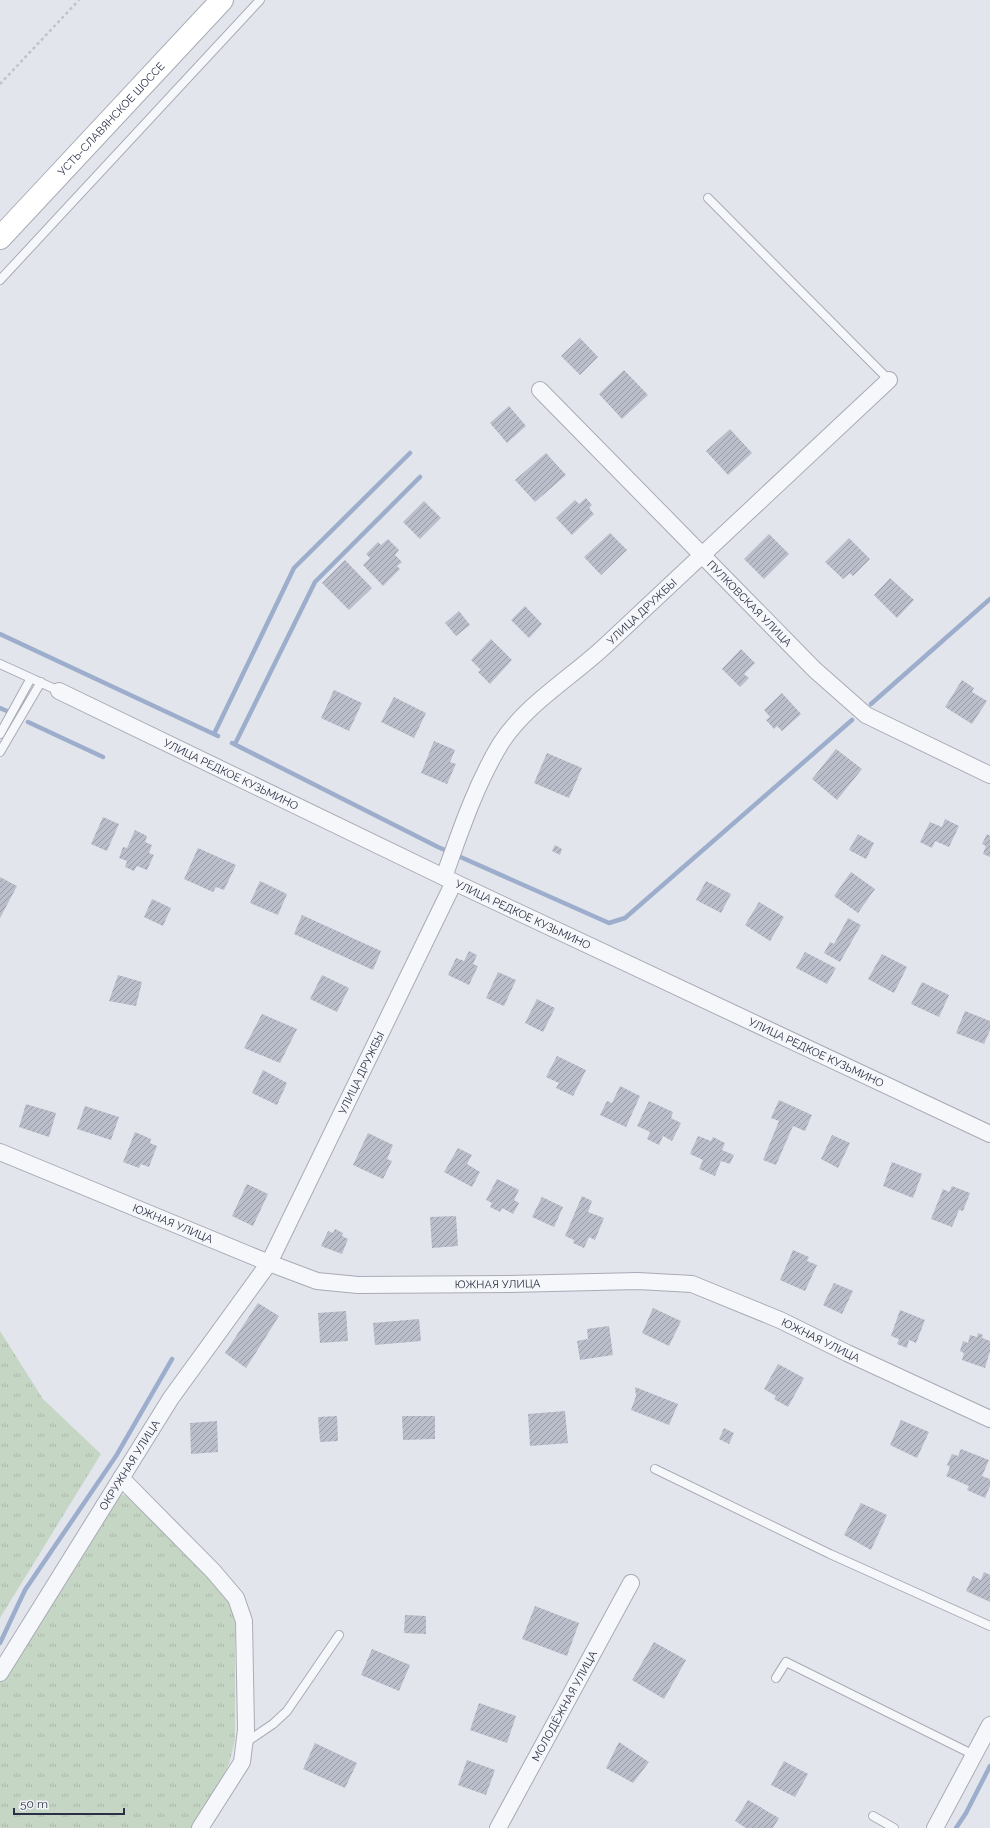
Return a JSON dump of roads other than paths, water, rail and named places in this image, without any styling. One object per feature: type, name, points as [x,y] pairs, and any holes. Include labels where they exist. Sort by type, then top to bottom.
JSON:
[{"type":"street","name":"УСТЬ-СЛАВЯНСКОЕ ШОССЕ","points":[[0,238],[222,0]]},
{"type":"street","name":"УЛИЦА ДРУЖБЫ","points":[[269,1263],[449,880],[469,809],[487,769],[502,742],[523,715],[603,648],[889,380]]},
{"type":"street","name":"ПУЛКОВСКАЯ УЛИЦА","points":[[540,390],[815,670],[866,715],[990,775]]},
{"type":"street","name":"УЛИЦА РЕДКОЕ КУЗЬМИНО","points":[[59,691],[449,880],[990,1134]]},
{"type":"street","name":"ЮЖНАЯ УЛИЦА","points":[[0,1152],[269,1263],[318,1281],[358,1285],[509,1284],[630,1281],[692,1284],[780,1320],[847,1353],[990,1419]]},
{"type":"street","name":"ОКРУЖНАЯ УЛИЦА","points":[[0,1674],[171,1398],[269,1263]]},
{"type":"street","points":[[121,1478],[213,1571],[236,1598],[244,1622],[246,1730],[242,1762],[200,1828]]},
{"type":"street","name":"МОЛОДЁЖНАЯ УЛИЦА","points":[[498,1828],[631,1583]]},
{"type":"street","points":[[935,1828],[990,1725]]},
{"type":"lane","points":[[0,280],[260,0]]},
{"type":"lane","points":[[708,198],[889,380]]},
{"type":"lane","points":[[0,664],[59,691]]},
{"type":"lane","points":[[0,734],[31,678]]},
{"type":"lane","points":[[0,752],[41,682]]},
{"type":"lane","points":[[655,1469],[830,1554],[990,1626]]},
{"type":"lane","points":[[244,1743],[273,1724],[287,1711],[339,1635]]},
{"type":"lane","points":[[776,1678],[786,1662],[974,1755]]},
{"type":"lane","points":[[873,1816],[894,1828]]},
{"type":"waterway","points":[[214,734],[294,568],[410,453]]},
{"type":"waterway","points":[[235,744],[315,582],[420,477]]},
{"type":"waterway","points":[[871,704],[990,599]]},
{"type":"waterway","points":[[0,634],[218,736]]},
{"type":"waterway","points":[[0,708],[7,711]]},
{"type":"waterway","points":[[232,743],[438,847],[609,923],[625,918],[852,720]]},
{"type":"waterway","points":[[28,722],[103,757]]},
{"type":"waterway","points":[[0,1643],[25,1590],[116,1456],[172,1359]]},
{"type":"waterway","points":[[956,1828],[966,1813],[990,1766]]}]
